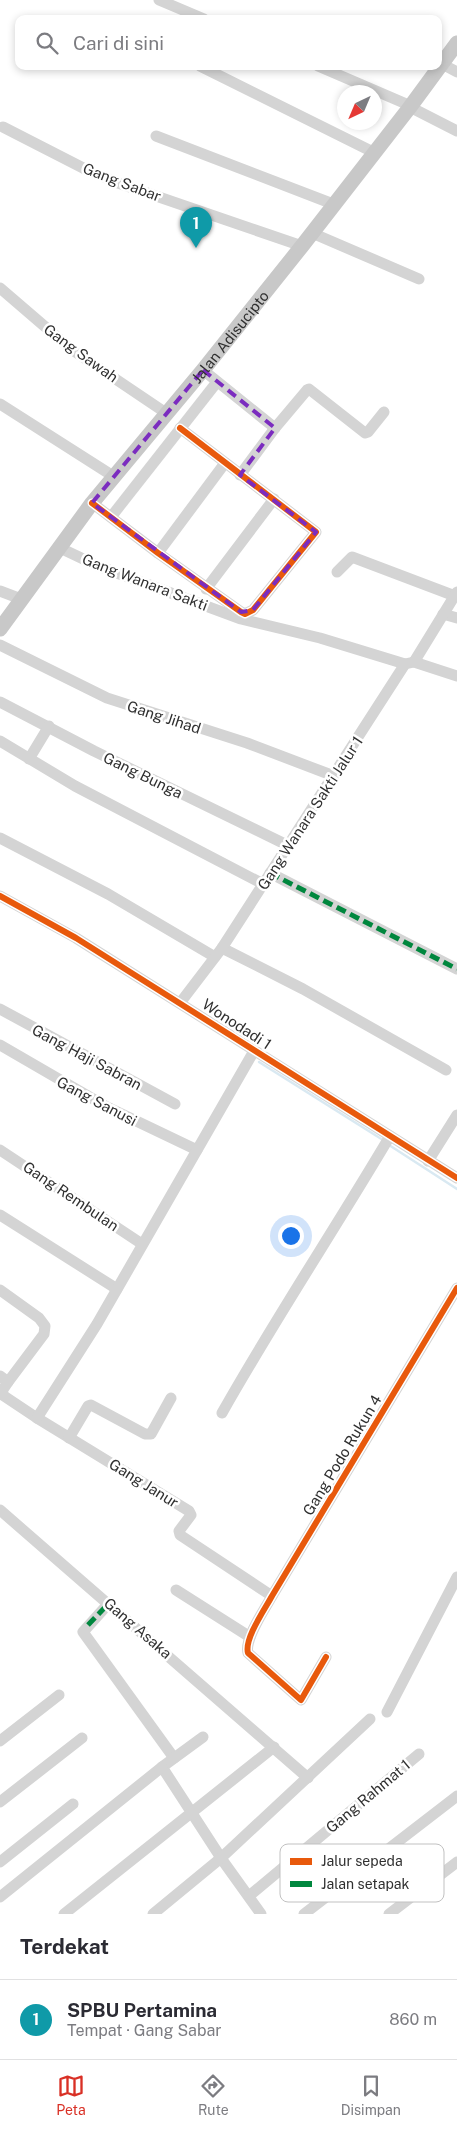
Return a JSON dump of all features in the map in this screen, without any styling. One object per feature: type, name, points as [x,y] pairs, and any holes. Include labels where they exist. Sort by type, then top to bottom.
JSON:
[{"type":"main road","name":"Jalan Adisucipto","points":[[442,64],[457,43]]},
{"type":"main road","name":"Jalan Adisucipto","points":[[0,629],[58,547],[113,476],[203,370],[375,153],[438,70]]},
{"type":"street","points":[[158,0],[194,15]]},
{"type":"street","points":[[442,64],[457,72]]},
{"type":"street","points":[[208,70],[375,153]]},
{"type":"street","points":[[327,70],[411,106],[457,131]]},
{"type":"street","name":"Gang Sabar","points":[[3,127],[87,170],[118,183],[302,246]]},
{"type":"street","points":[[156,136],[333,204]]},
{"type":"street","points":[[312,233],[419,278]]},
{"type":"street","name":"Gang Sawah","points":[[0,288],[71,349],[166,413]]},
{"type":"street","points":[[203,370],[275,428]]},
{"type":"street","points":[[111,517],[217,382]]},
{"type":"street","points":[[240,475],[275,428],[309,389],[365,433],[368,432],[384,412]]},
{"type":"street","points":[[0,404],[113,476]]},
{"type":"street","points":[[92,503],[206,589],[243,614],[250,612],[316,533],[315,530],[180,428]]},
{"type":"street","points":[[158,553],[225,463]]},
{"type":"street","points":[[206,589],[274,499]]},
{"type":"street","name":"Gang Wanara Sakti","points":[[58,547],[98,566],[241,618],[409,663]]},
{"type":"street","points":[[336,572],[352,557],[456,594]]},
{"type":"street","points":[[0,591],[21,599]]},
{"type":"street","name":"Gang Wanara Sakti Jalur 1","points":[[180,1003],[218,952],[287,845],[456,594]]},
{"type":"street","points":[[443,614],[457,618]]},
{"type":"street","name":"Gang Jihad","points":[[0,645],[107,698],[247,743],[334,776]]},
{"type":"street","points":[[409,663],[457,676]]},
{"type":"street","name":"Gang Bunga","points":[[0,702],[287,845]]},
{"type":"street","points":[[29,759],[49,726]]},
{"type":"street","points":[[0,741],[75,786],[263,884]]},
{"type":"street","points":[[0,838],[218,952],[318,998],[446,1070]]},
{"type":"street","points":[[270,873],[457,969]]},
{"type":"street","name":"Wonodadi 1","points":[[0,896],[76,938],[457,1178]]},
{"type":"street","name":"Gang Haji Sabran","points":[[0,1009],[175,1104]]},
{"type":"street","name":"Gang Sanusi","points":[[0,1045],[43,1072],[107,1107],[197,1150]]},
{"type":"street","points":[[37,1418],[117,1289],[254,1051]]},
{"type":"street","points":[[428,1160],[457,1115]]},
{"type":"street","points":[[222,1413],[263,1340],[310,1268],[390,1136]]},
{"type":"street","name":"Gang Rembulan","points":[[0,1150],[142,1244]]},
{"type":"street","points":[[0,1216],[117,1289]]},
{"type":"street","name":"Gang Podo Rukun 4","points":[[250,1637],[272,1596],[457,1288]]},
{"type":"street","points":[[0,1290],[39,1318],[45,1326],[44,1334],[4,1379]]},
{"type":"street","name":"Gang Janur","points":[[4,1379],[2,1394],[37,1418],[189,1512],[191,1515],[179,1531],[180,1534],[272,1596]]},
{"type":"street","points":[[69,1438],[88,1406],[91,1405],[145,1434],[151,1434],[171,1398]]},
{"type":"street","name":"Gang Asaka","points":[[0,1510],[308,1778]]},
{"type":"street","points":[[386,1712],[457,1578]]},
{"type":"street","points":[[176,1590],[250,1637],[247,1648],[248,1653],[301,1700],[326,1658]]},
{"type":"street","points":[[109,1604],[83,1632],[174,1758]]},
{"type":"street","points":[[0,1741],[59,1695]]},
{"type":"street","points":[[153,1914],[221,1858],[370,1719]]},
{"type":"street","points":[[0,1897],[162,1767],[203,1737]]},
{"type":"street","points":[[0,1802],[82,1738]]},
{"type":"street","points":[[64,1914],[274,1748]]},
{"type":"street","name":"Gang Rahmat 1","points":[[311,1844],[419,1754]]},
{"type":"street","points":[[162,1767],[260,1914]]},
{"type":"street","points":[[395,1844],[457,1796]]},
{"type":"street","points":[[0,1862],[72,1804]]},
{"type":"street","points":[[444,1872],[457,1862]]},
{"type":"street","name":"Gang Rahmat 1","points":[[249,1896],[280,1870]]},
{"type":"street","points":[[304,1914],[320,1902]]},
{"type":"street","points":[[389,1914],[405,1902]]},
{"type":"highlighted area","points":[[203,370],[275,428],[240,475],[316,532],[253,610],[241,612],[92,503]]},
{"type":"waterway","points":[[259,1062],[383,1140]]},
{"type":"waterway","points":[[389,1145],[457,1189]]},
{"type":"marked path","points":[[270,873],[457,969]]},
{"type":"marked path","points":[[88,1625],[109,1603]]},
{"type":"cycle path","points":[[92,503],[241,612],[245,614],[253,610],[316,532],[180,428]]},
{"type":"cycle path","points":[[0,896],[76,938],[457,1178]]},
{"type":"cycle path","points":[[326,1657],[301,1700],[248,1653],[249,1640],[260,1616],[457,1288]]},
{"type":"place","name":"SPBU Pertamina","points":[[196,248]]}]
